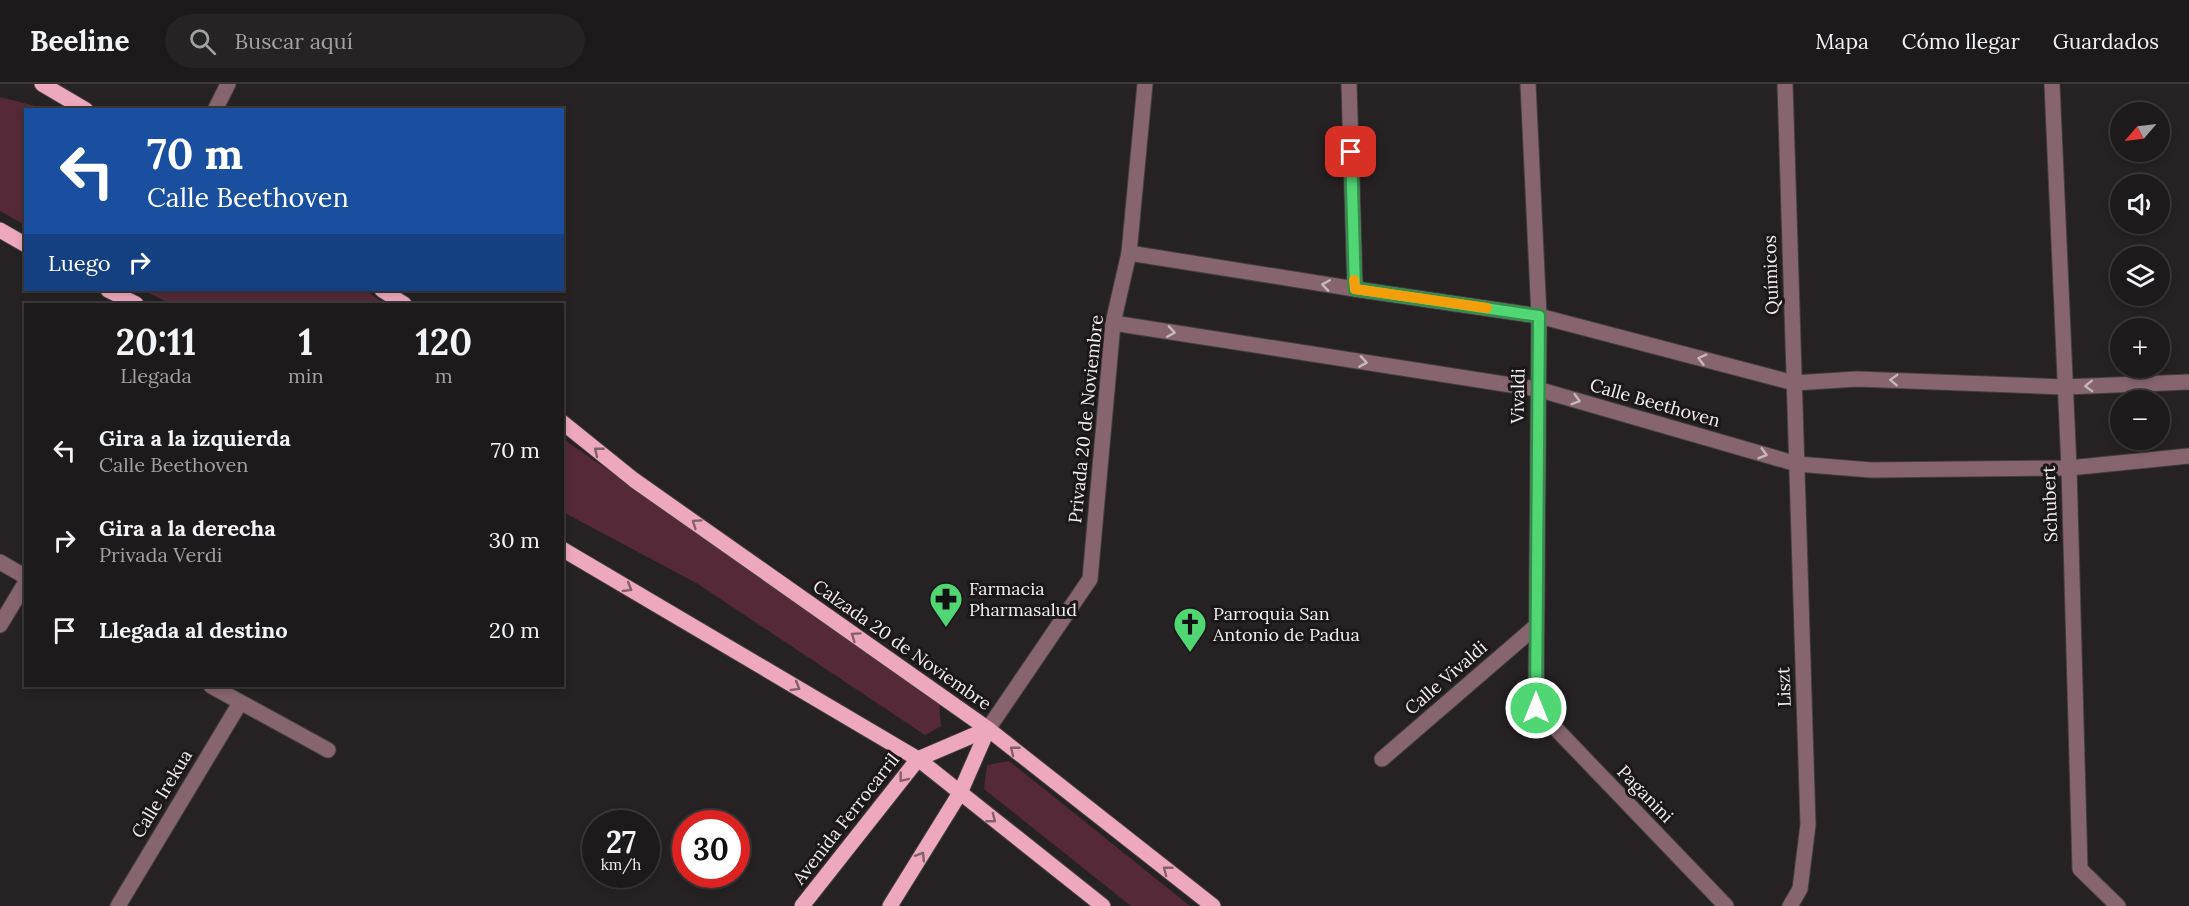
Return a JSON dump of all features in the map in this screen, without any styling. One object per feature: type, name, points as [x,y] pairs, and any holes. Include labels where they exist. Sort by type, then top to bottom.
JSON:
[{"type":"main road","points":[[42,84],[83,108]]},
{"type":"main road","points":[[0,230],[24,244]]},
{"type":"main road","points":[[110,291],[134,303]]},
{"type":"main road","points":[[384,291],[402,303]]},
{"type":"main road","name":"Calzada 20 de Noviembre","points":[[564,424],[634,480],[988,729],[1213,906]]},
{"type":"main road","points":[[564,550],[918,759],[1103,906]]},
{"type":"main road","points":[[890,906],[960,793],[988,729]]},
{"type":"main road","name":"Avenida Ferrocarril","points":[[802,906],[918,759],[988,729]]},
{"type":"street","points":[[216,108],[228,84]]},
{"type":"street","name":"Privada 20 de Noviembre","points":[[988,729],[1090,579],[1113,323],[1129,253],[1145,84]]},
{"type":"street","points":[[1349,84],[1355,289]]},
{"type":"street","name":"Vivaldi","points":[[1528,84],[1539,316],[1536,708]]},
{"type":"street","name":"Químicos","points":[[1785,84],[1797,464]]},
{"type":"street","name":"Schubert","points":[[2052,84],[2069,468],[2080,869],[2118,906]]},
{"type":"street","points":[[1129,253],[1539,316],[1794,383],[1857,379],[2064,387],[2189,382]]},
{"type":"street","name":"Calle Beethoven","points":[[1113,323],[1537,389],[1797,464],[1871,470],[2069,468],[2189,456]]},
{"type":"street","name":"Liszt","points":[[1790,906],[1800,889],[1808,825],[1797,464]]},
{"type":"street","points":[[0,562],[24,576]]},
{"type":"street","points":[[0,625],[24,585]]},
{"type":"street","name":"Calle Vivaldi","points":[[1382,759],[1535,627]]},
{"type":"street","points":[[213,687],[328,750]]},
{"type":"street","name":"Calle Irekua","points":[[118,906],[240,703]]},
{"type":"street","name":"Paganini","points":[[1536,708],[1726,906]]},
{"type":"shaded area","points":[[0,97],[43,108],[24,108],[24,224],[0,211]]},
{"type":"shaded area","points":[[145,291],[366,291],[384,303],[169,303]]},
{"type":"shaded area","points":[[564,439],[855,642],[939,704],[941,726],[925,735],[698,584],[564,513]]},
{"type":"shaded area","points":[[1009,761],[1190,906],[1131,906],[984,789],[987,765]]},
{"type":"slow traffic","points":[[1354,280],[1355,289],[1487,308]]},
{"type":"place","name":"Farmacia Pharmasalud","points":[[946,628]]},
{"type":"place","name":"Parroquia San Antonio de Padua","points":[[1190,653]]},
{"type":"route","points":[[1351,152],[1355,289],[1539,316],[1536,708]]}]
